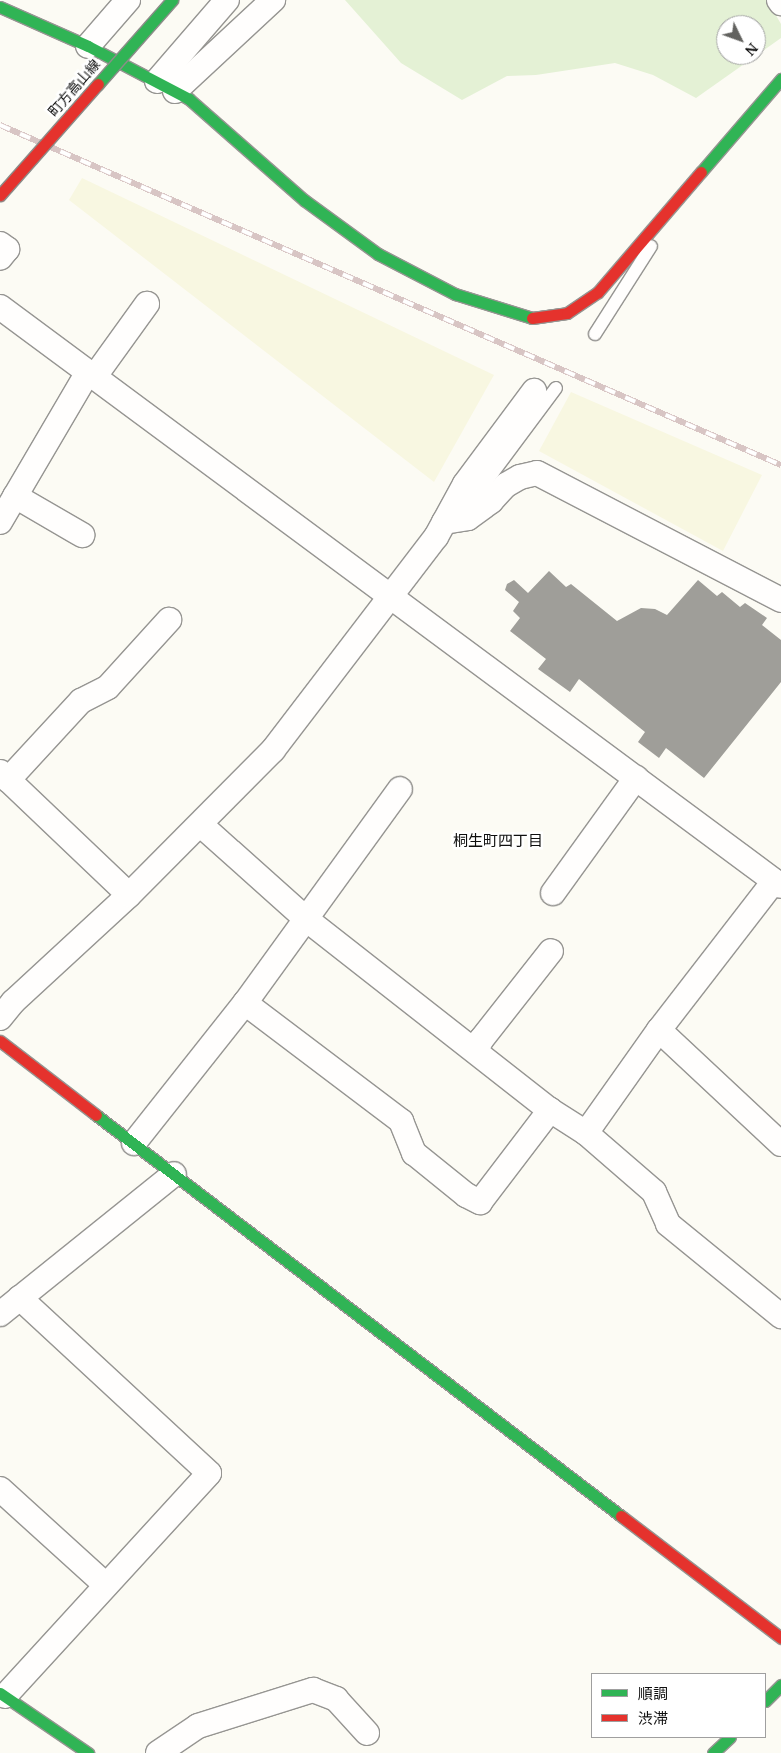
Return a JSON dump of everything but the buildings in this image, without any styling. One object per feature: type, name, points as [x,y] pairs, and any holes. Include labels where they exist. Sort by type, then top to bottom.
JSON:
[{"type":"street","points":[[88,46],[128,0]]},
{"type":"street","name":"町方高山線","points":[[0,195],[172,0]]},
{"type":"street","points":[[166,86],[227,0]]},
{"type":"street","points":[[166,86],[272,0]]},
{"type":"street","points":[[0,7],[88,46],[166,86],[212,117],[304,200],[378,254],[455,294],[537,320],[567,313],[586,303],[781,79]]},
{"type":"street","points":[[0,244],[7,249],[0,258]]},
{"type":"street","points":[[0,522],[92,374],[147,304]]},
{"type":"street","points":[[0,307],[778,884],[659,1030],[586,1133]]},
{"type":"street","points":[[0,1018],[13,1002],[129,895],[201,825],[273,750],[451,521],[465,484],[545,390]]},
{"type":"street","points":[[451,521],[476,513],[506,484],[520,476],[537,473],[781,600]]},
{"type":"street","points":[[15,496],[82,535]]},
{"type":"street","points":[[129,895],[4,776],[81,701],[108,687],[169,620]]},
{"type":"street","points":[[553,893],[636,778]]},
{"type":"street","points":[[134,1144],[245,1003],[400,789]]},
{"type":"street","points":[[201,825],[306,919],[550,1110],[586,1133],[654,1192],[668,1224],[781,1316]]},
{"type":"street","points":[[476,1051],[481,1040],[551,951]]},
{"type":"street","points":[[245,1003],[401,1121],[414,1153],[466,1195],[480,1202],[550,1110]]},
{"type":"street","points":[[659,1030],[781,1144]]},
{"type":"street","points":[[0,1040],[781,1638]]},
{"type":"street","points":[[0,1314],[174,1174]]},
{"type":"street","points":[[20,1298],[209,1472],[2,1694],[88,1753]]},
{"type":"street","points":[[0,1490],[106,1584]]},
{"type":"street","points":[[766,1700],[781,1685]]},
{"type":"street","points":[[158,1753],[198,1726],[313,1690],[336,1699],[367,1733]]},
{"type":"street","points":[[714,1753],[729,1738]]},
{"type":"lane","points":[[595,334],[644,259],[674,204]]},
{"type":"green space","points":[[345,0],[767,0],[781,24],[781,38],[766,49],[766,15],[716,15],[716,65],[743,65],[696,98],[653,75],[615,63],[536,75],[507,76],[462,100],[401,63]]},
{"type":"green space","points":[[82,178],[494,375],[434,482],[69,200]]},
{"type":"green space","points":[[571,392],[762,475],[723,551],[539,451]]},
{"type":"railway","points":[[0,125],[781,465]]},
{"type":"traffic: fast","points":[[98,84],[172,0]]},
{"type":"traffic: fast","points":[[0,7],[88,46],[189,99],[304,200],[378,254],[455,294],[532,318]]},
{"type":"traffic: fast","points":[[701,172],[781,79]]},
{"type":"traffic: fast","points":[[96,1115],[621,1516]]},
{"type":"traffic: fast","points":[[766,1700],[781,1685]]},
{"type":"traffic: fast","points":[[0,1693],[88,1753]]},
{"type":"traffic: fast","points":[[713,1753],[729,1738]]},
{"type":"traffic: jam","points":[[0,195],[98,84]]},
{"type":"traffic: jam","points":[[532,318],[567,313],[598,292],[701,172]]},
{"type":"traffic: jam","points":[[0,1041],[96,1115]]},
{"type":"traffic: jam","points":[[621,1516],[781,1638]]},
{"type":"district","name":"桐生町四丁目","points":[[498,841]]}]
